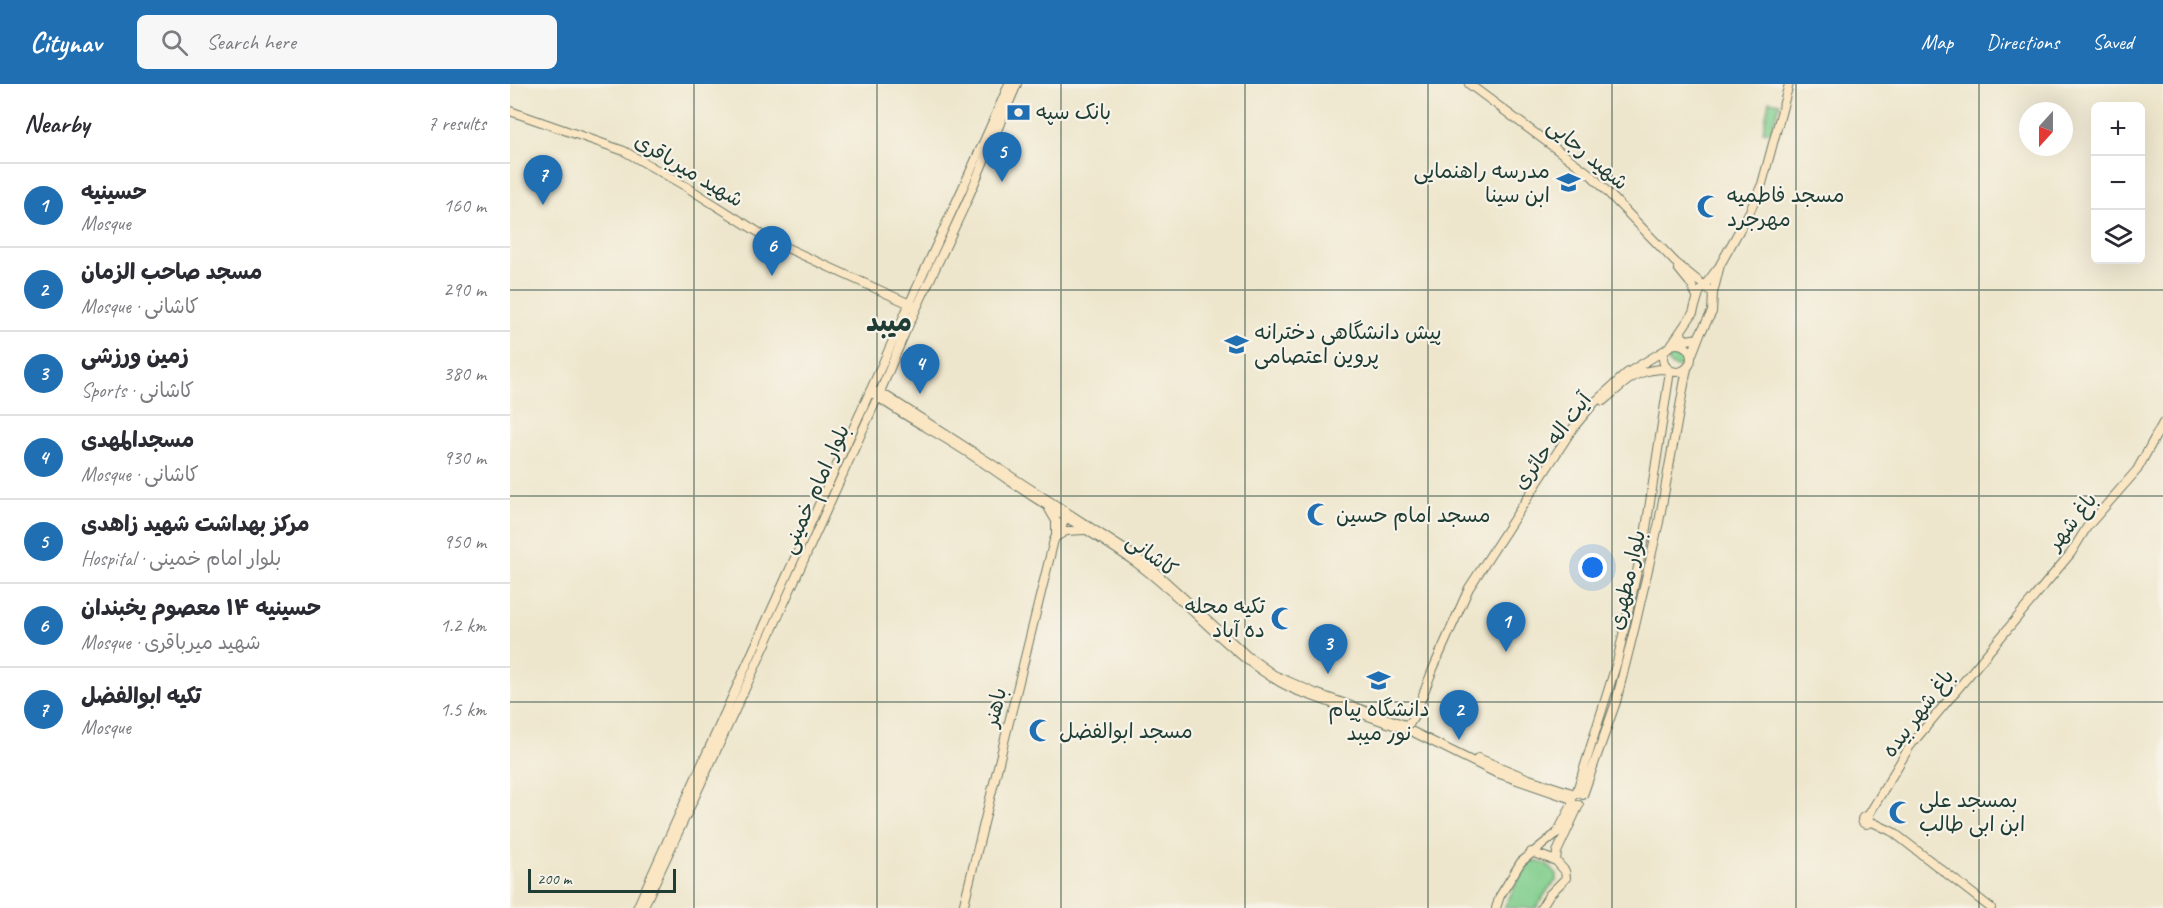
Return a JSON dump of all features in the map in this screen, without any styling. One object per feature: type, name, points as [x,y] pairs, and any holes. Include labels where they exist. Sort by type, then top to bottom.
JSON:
[{"type":"main road","name":"بلوار امام خمینی","points":[[643,908],[716,741],[747,658],[902,321],[913,306],[914,295],[1009,84]]},
{"type":"main road","name":"بلوار امام خمینی","points":[[637,908],[817,530],[879,394],[913,306],[965,205],[1017,84]]},
{"type":"main road","name":"شهید رجایی","points":[[1469,84],[1591,175],[1675,262]]},
{"type":"main road","points":[[1691,357],[1686,347],[1681,344],[1668,347],[1663,362],[1669,370],[1676,372],[1687,368],[1698,338],[1712,312],[1713,293],[1720,265],[1749,213],[1762,184],[1789,84]]},
{"type":"main road","name":"شهید میرباقری","points":[[510,111],[624,151],[774,242],[913,306]]},
{"type":"main road","points":[[1675,262],[1713,293]]},
{"type":"main road","points":[[1675,262],[1691,284],[1697,297]]},
{"type":"main road","name":"آیت اله حائری","points":[[1401,725],[1410,723],[1415,715],[1469,588],[1558,448],[1577,422],[1610,388],[1627,373],[1668,347],[1693,313],[1697,297],[1720,265]]},
{"type":"main road","points":[[902,321],[894,298],[914,295]]},
{"type":"main road","points":[[1681,331],[1682,337],[1687,340],[1698,338]]},
{"type":"main road","name":"بلوار مطهری","points":[[1496,908],[1500,896],[1521,861],[1557,833],[1576,798],[1616,702],[1659,522],[1687,368]]},
{"type":"main road","name":"آیت اله حائری","points":[[1414,728],[1441,656],[1472,588],[1560,453],[1587,417],[1624,382],[1644,370],[1669,370]]},
{"type":"main road","name":"بلوار مطهری","points":[[1541,908],[1549,895],[1566,878],[1565,871],[1556,861],[1557,852],[1576,798],[1617,662],[1645,535],[1669,370]]},
{"type":"main road","points":[[870,391],[879,394]]},
{"type":"main road","name":"کاشانی","points":[[879,394],[982,460],[1152,576],[1231,648],[1259,670],[1295,690],[1414,728],[1502,769],[1576,798]]},
{"type":"main road","name":"باغ شهر","points":[[2002,636],[2071,553],[2087,528],[2137,470],[2163,423]]},
{"type":"main road","points":[[1656,466],[1669,468]]},
{"type":"main road","points":[[1045,502],[1056,521],[1056,537]]},
{"type":"main road","name":"کاشانی","points":[[1045,502],[1095,531],[1154,571],[1246,656],[1274,675],[1401,725],[1494,772],[1576,798]]},
{"type":"main road","name":"باهنر","points":[[963,908],[1056,537],[1066,517]]},
{"type":"main road","points":[[809,526],[817,530]]},
{"type":"main road","points":[[1056,537],[1066,531],[1076,529],[1095,531]]},
{"type":"main road","points":[[1634,585],[1643,587]]},
{"type":"main road","name":"باغ شهر بیده","points":[[1991,908],[1893,832],[1869,818],[1910,746],[2002,636]]},
{"type":"main road","points":[[1414,728],[1424,737]]},
{"type":"main road","points":[[1531,852],[1556,861]]},
{"type":"green space","points":[[1769,101],[1780,103],[1771,132],[1763,131]]},
{"type":"green space","points":[[1677,347],[1684,350],[1687,357],[1684,364],[1677,367],[1670,364],[1667,357],[1670,350]]},
{"type":"green space","points":[[1531,861],[1548,866],[1557,874],[1557,880],[1536,908],[1504,908],[1521,874]]},
{"type":"place","name":"بانک سپه","points":[[1018,112]]},
{"type":"place","name":"مرکز بهداشت شهید زاهدی","points":[[1002,182]]},
{"type":"place","name":"مدرسه راهنمایی ابن سینا","points":[[1568,183]]},
{"type":"place","name":"تکیه ابوالفضل","points":[[543,205]]},
{"type":"place","name":"مسجد فاطمیه مهرجرد","points":[[1709,207]]},
{"type":"place","name":"حسینیه ۱۴ معصوم یخبندان","points":[[772,276]]},
{"type":"place","name":"پیش دانشگاهی دخترانه پروین اعتصامی","points":[[1236,344]]},
{"type":"place","name":"مسجدالمهدی","points":[[920,394]]},
{"type":"place","name":"مسجد امام حسین","points":[[1318,515]]},
{"type":"place","name":"تکیه محله ده آباد","points":[[1283,618]]},
{"type":"place","name":"حسینیه","points":[[1506,652]]},
{"type":"place","name":"زمین ورزشی","points":[[1328,674]]},
{"type":"place","name":"دانشگاه پیام نور میبد","points":[[1379,681]]},
{"type":"place","name":"مسجد ابوالفضل","points":[[1041,731]]},
{"type":"place","name":"مسجد صاحب الزمان","points":[[1459,740]]},
{"type":"place","name":"بمسجد علی ابن ابی طالب","points":[[1901,812]]},
{"type":"district","name":"میبد","points":[[889,322]]}]
